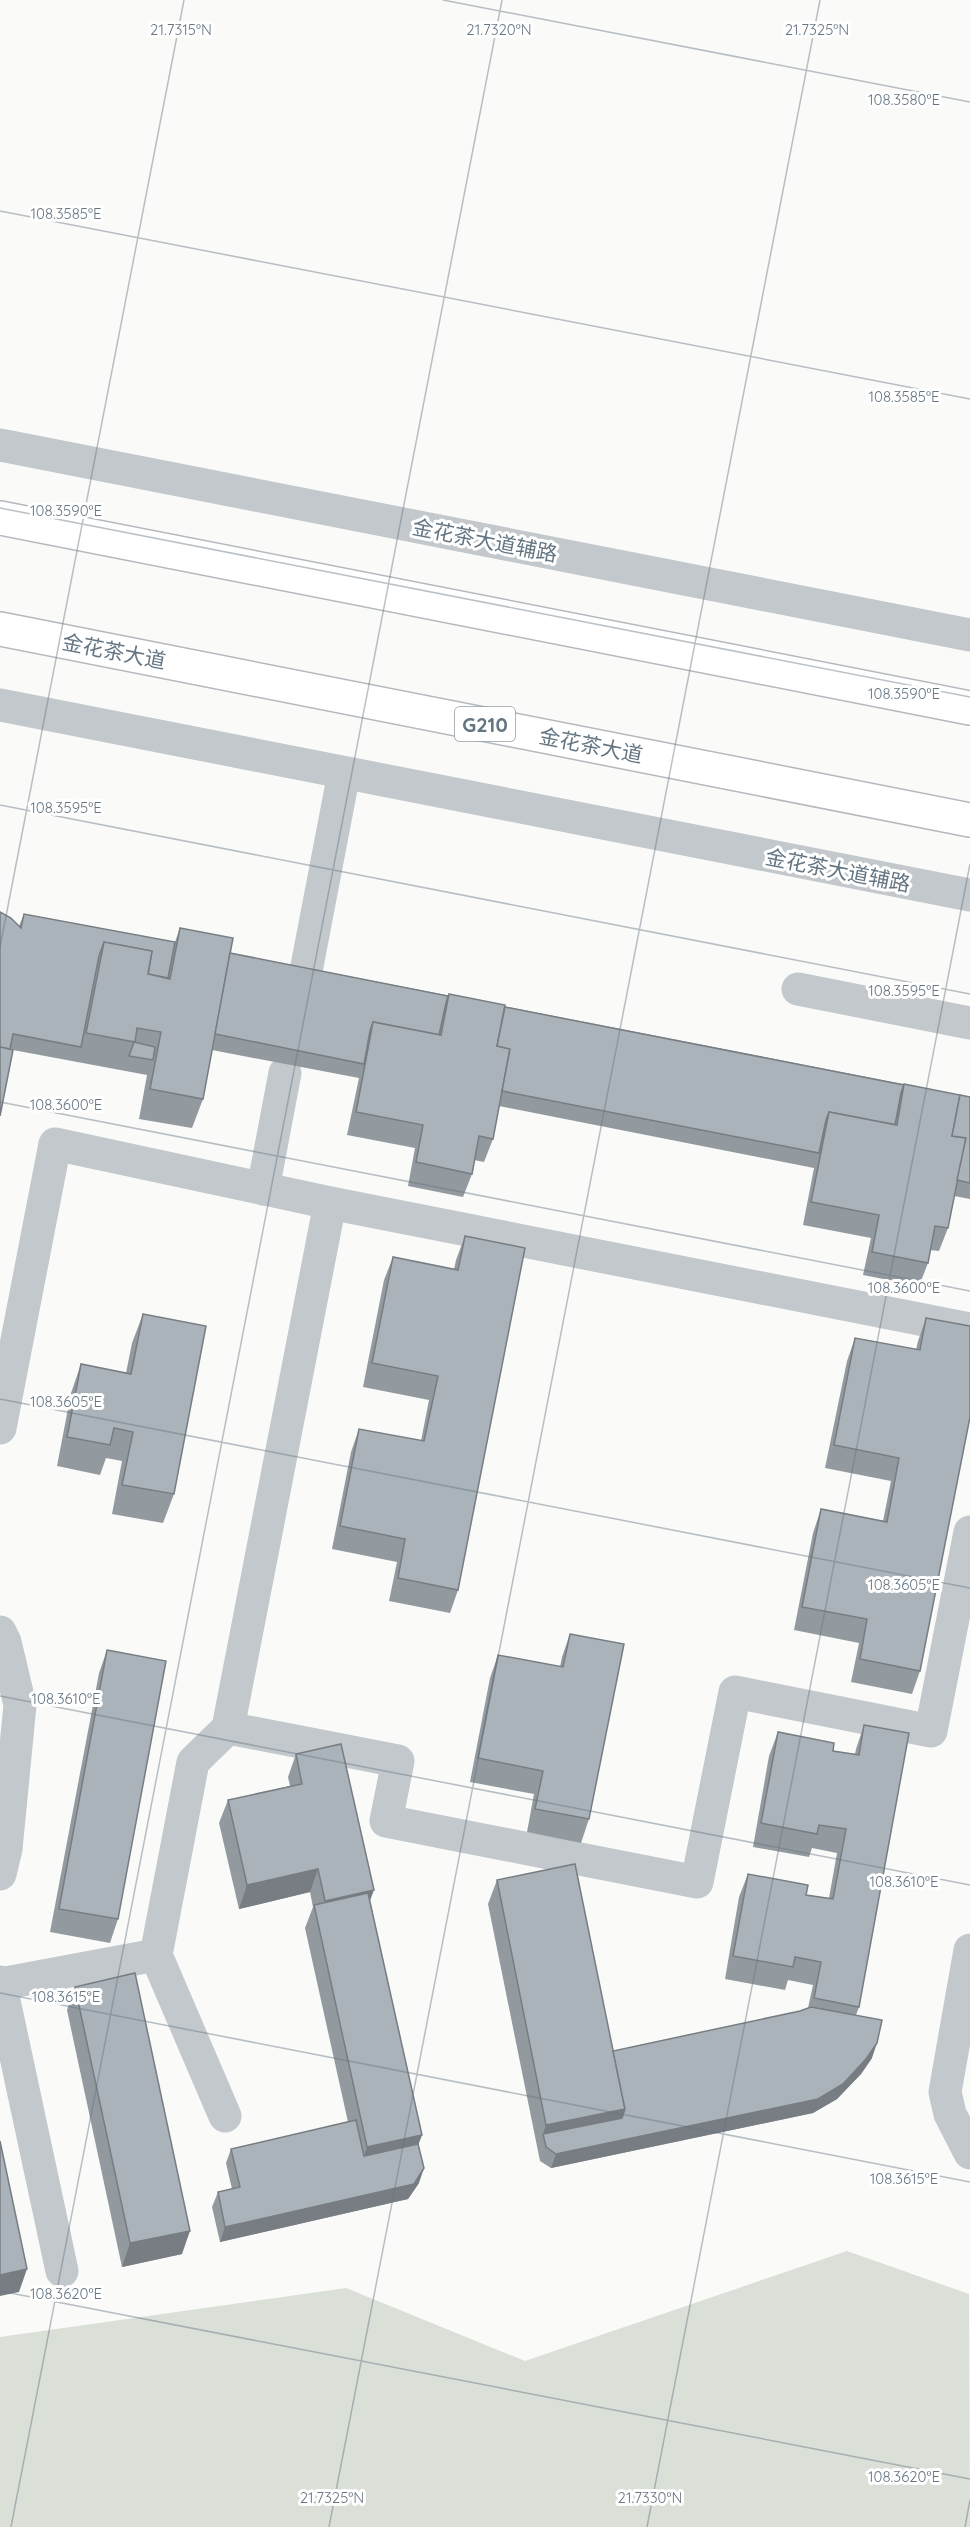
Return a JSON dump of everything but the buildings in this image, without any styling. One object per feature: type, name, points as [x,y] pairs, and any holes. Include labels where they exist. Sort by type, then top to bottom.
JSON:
[{"type":"highway","points":[[0,518],[970,708]]},
{"type":"highway","name":"金花茶大道","points":[[0,629],[970,820]]},
{"type":"street","name":"金花茶大道辅路","points":[[0,445],[970,635]]},
{"type":"street","name":"金花茶大道辅路","points":[[0,705],[970,896]]},
{"type":"street","points":[[307,966],[344,773]]},
{"type":"street","points":[[798,989],[970,1023]]},
{"type":"street","points":[[262,1190],[285,1073]]},
{"type":"street","points":[[0,1428],[55,1144],[262,1190],[970,1329]]},
{"type":"street","points":[[225,2116],[156,1955],[193,1762],[228,1728],[330,1203]]},
{"type":"street","points":[[228,1728],[398,1761],[386,1821],[697,1882],[735,1692],[931,1731],[970,1532]]},
{"type":"street","points":[[0,1632],[6,1642],[21,1705],[6,1849],[0,1874]]},
{"type":"street","points":[[970,1950],[945,2092],[950,2114],[970,2152]]},
{"type":"street","points":[[62,2271],[1,1983],[156,1955]]},
{"type":"shaded area","points":[[847,2251],[969,2294],[970,2527],[0,2527],[0,2337],[346,2288],[525,2361]]}]
